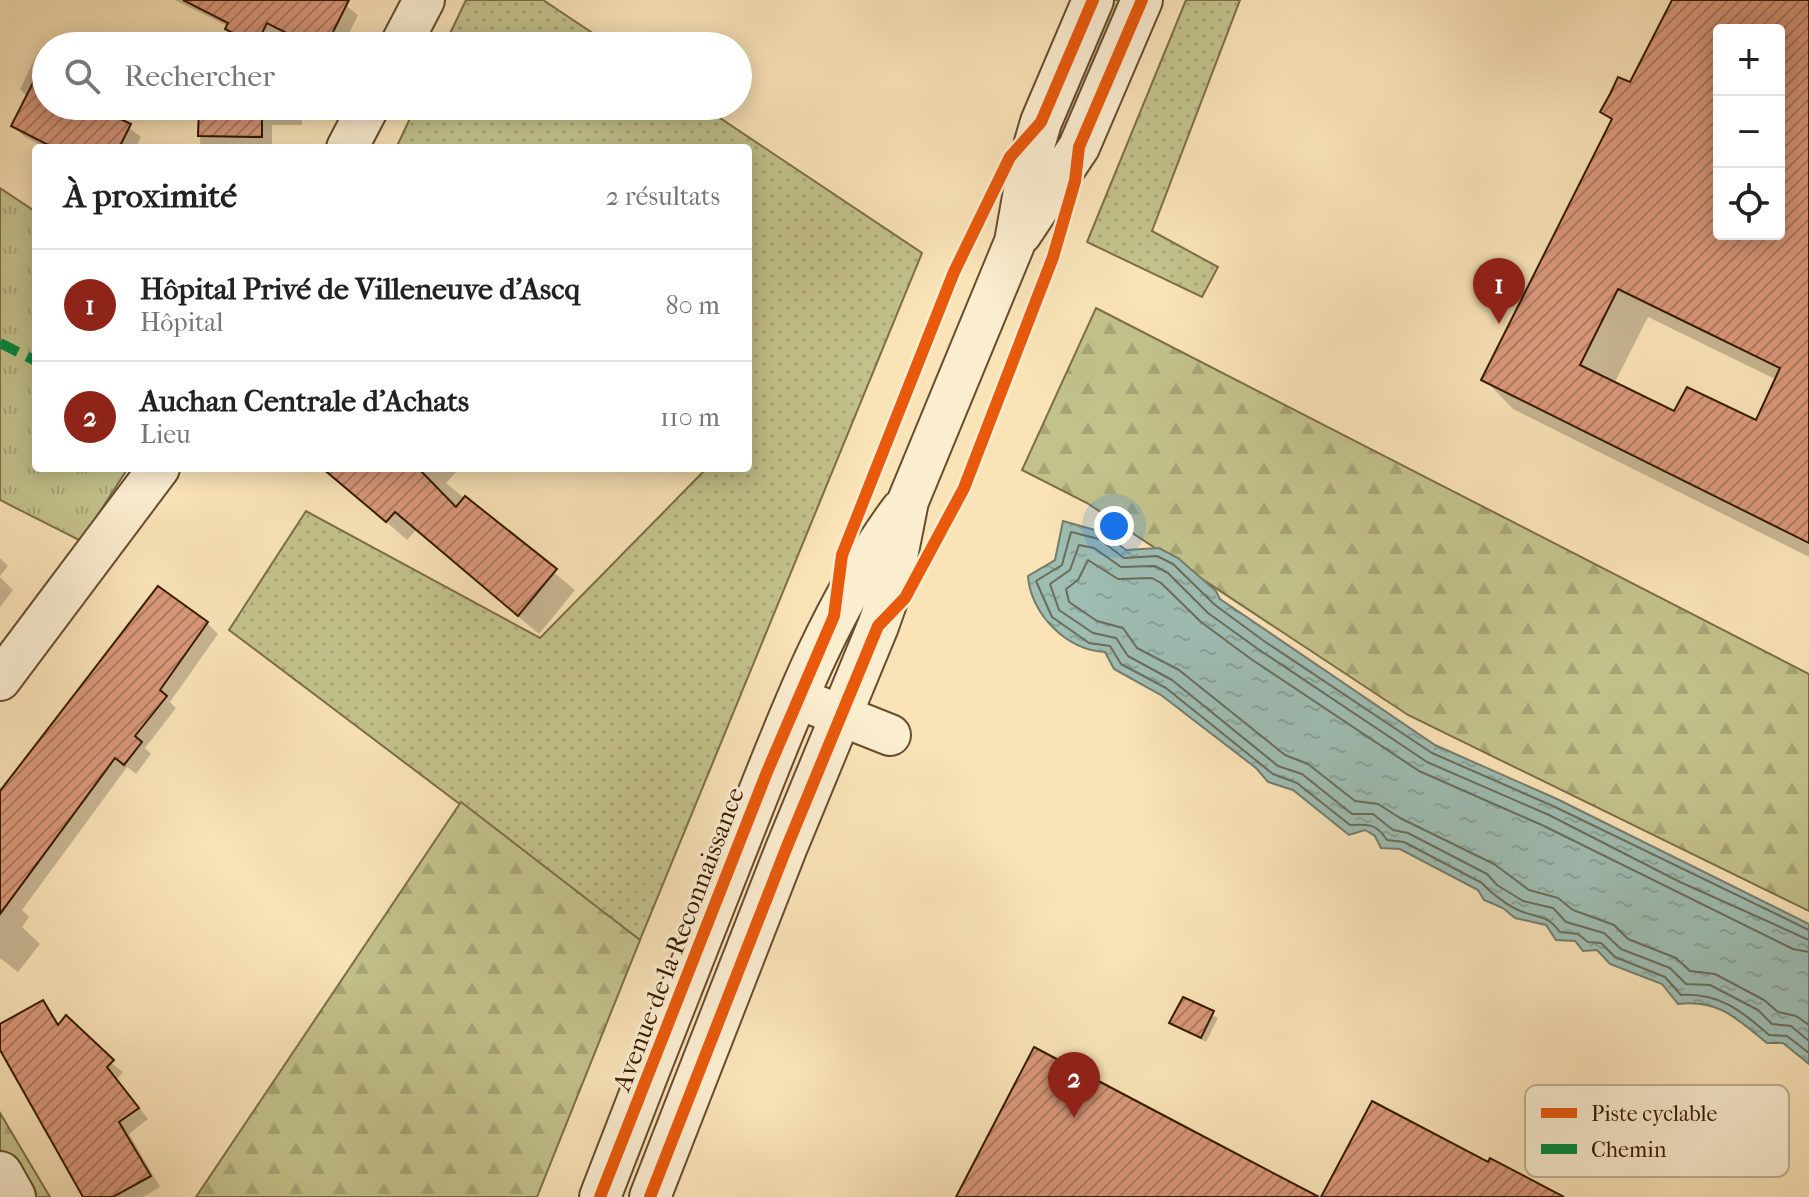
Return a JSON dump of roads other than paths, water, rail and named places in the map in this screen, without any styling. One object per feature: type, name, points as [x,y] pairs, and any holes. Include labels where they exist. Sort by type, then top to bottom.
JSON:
[{"type":"street","points":[[407,32],[424,0]]},
{"type":"street","name":"Avenue de la Reconnaissance","points":[[650,1197],[890,592],[908,501],[1015,242],[1034,144],[1093,0]]},
{"type":"street","name":"Avenue de la Reconnaissance","points":[[1015,242],[1079,147],[1142,0]]},
{"type":"street","points":[[349,144],[362,120]]},
{"type":"street","points":[[0,680],[156,472]]},
{"type":"street","name":"Avenue de la Reconnaissance","points":[[600,1197],[798,698],[851,583],[908,501]]},
{"type":"street","points":[[798,698],[890,735]]},
{"type":"street","points":[[0,1174],[13,1197]]},
{"type":"water","points":[[1063,521],[1102,532],[1126,550],[1159,548],[1178,558],[1216,591],[1220,599],[1435,745],[1557,799],[1809,924],[1809,1064],[1783,1043],[1767,1043],[1727,1013],[1705,1005],[1678,1004],[1662,984],[1610,964],[1597,950],[1583,951],[1575,941],[1556,940],[1546,925],[1515,918],[1503,908],[1484,900],[1478,890],[1400,849],[1381,848],[1375,836],[1365,830],[1349,835],[1293,790],[1268,782],[1256,768],[1161,695],[1114,669],[1105,652],[1077,645],[1064,637],[1043,616],[1030,590],[1028,576],[1055,560]]},
{"type":"place","name":"Hôpital Privé de Villeneuve d'Ascq","points":[[1499,324]]},
{"type":"place","name":"Auchan Centrale d'Achats","points":[[1074,1118]]}]
